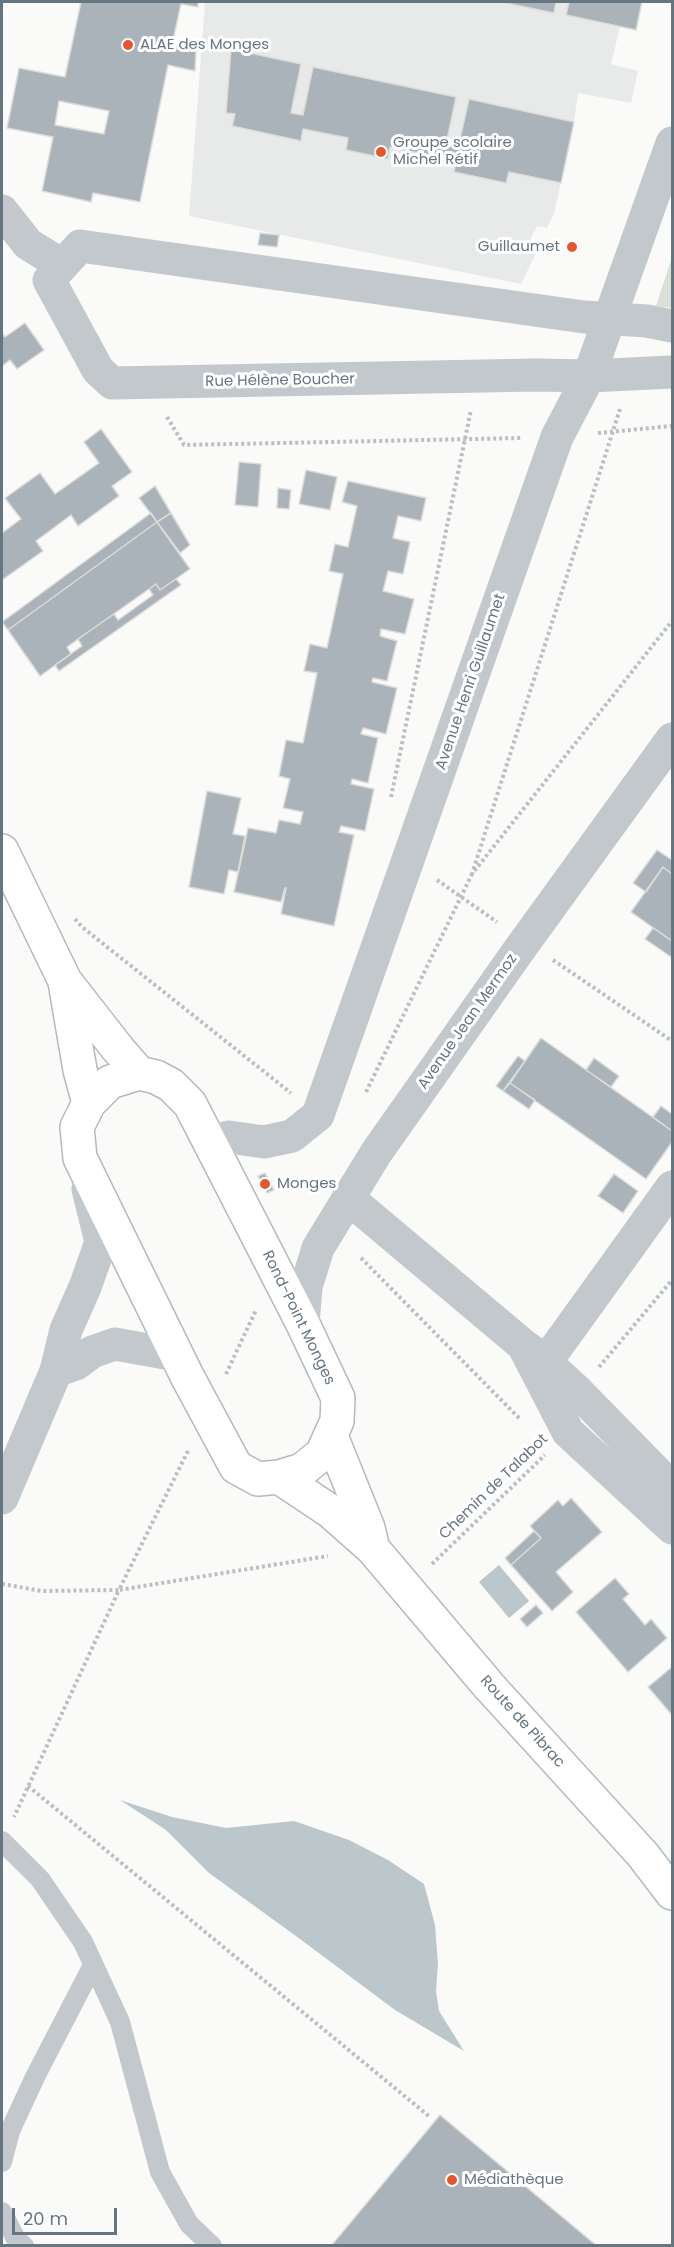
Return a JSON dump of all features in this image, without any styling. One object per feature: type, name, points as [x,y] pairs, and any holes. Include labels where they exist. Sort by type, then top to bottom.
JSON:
[{"type":"main road","points":[[2,852],[65,981],[139,1073]]},
{"type":"main road","points":[[65,981],[80,1070],[89,1103]]},
{"type":"main road","name":"Rond-Point Monges","points":[[139,1073],[156,1077],[171,1085],[190,1104],[303,1324],[338,1398],[337,1421],[332,1436],[322,1454],[302,1470],[279,1477],[258,1479],[236,1467],[176,1355],[80,1158],[77,1127],[89,1103],[110,1083],[139,1073]]},
{"type":"main road","name":"Route de Pibrac","points":[[332,1436],[364,1517],[373,1549]]},
{"type":"main road","name":"Route de Pibrac","points":[[279,1477],[330,1511],[373,1549],[489,1686],[643,1855],[672,1893]]},
{"type":"street","name":"Avenue Henri Guillaumet","points":[[318,1115],[557,437],[589,376],[672,143]]},
{"type":"street","points":[[2,211],[28,244],[62,265],[80,246],[573,315],[672,326]]},
{"type":"street","name":"Rue Hélène Boucher","points":[[62,265],[49,280],[98,370],[112,383],[589,376],[672,372]]},
{"type":"street","name":"Avenue Jean Mermoz","points":[[303,1324],[306,1287],[318,1248],[376,1153],[672,739]]},
{"type":"street","points":[[211,1143],[229,1137],[264,1142],[292,1136],[318,1115]]},
{"type":"street","points":[[2,1498],[56,1371],[66,1330],[101,1242],[80,1158]]},
{"type":"street","points":[[539,1351],[672,1187]]},
{"type":"street","points":[[348,1198],[539,1351],[672,1488]]},
{"type":"street","points":[[56,1371],[76,1364],[92,1352],[115,1344],[176,1355]]},
{"type":"street","points":[[539,1351],[568,1432],[672,1528]]},
{"type":"lane","points":[[2,1841],[40,1879],[83,1942],[120,2022],[160,2172],[189,2224],[212,2246]]},
{"type":"lane","points":[[2,2162],[10,2131],[93,1965]]},
{"type":"lane","points":[[2,2212],[16,2239],[24,2246]]},
{"type":"path","points":[[365,1093],[472,874],[632,374]]},
{"type":"path","points":[[389,808],[478,377]]},
{"type":"path","points":[[146,384],[184,445],[557,437],[672,426]]},
{"type":"path","points":[[472,874],[672,621]]},
{"type":"path","points":[[75,918],[82,927],[318,1115]]},
{"type":"path","points":[[578,1392],[672,1280]]},
{"type":"path","name":"Chemin de Talabot","points":[[425,1570],[568,1432]]},
{"type":"path","points":[[2,1584],[42,1592],[119,1590],[2,1841]]},
{"type":"path","points":[[28,1786],[430,2116]]},
{"type":"shaded area","name":"Groupe scolaire Michel Rétif","points":[[205,2],[642,2],[636,30],[620,27],[611,64],[638,71],[631,103],[578,93],[554,214],[547,228],[537,226],[526,249],[536,253],[521,284],[189,216]]},
{"type":"shaded area","points":[[672,257],[672,308],[656,306]]},
{"type":"shaded area","points":[[499,1565],[529,1601],[509,1618],[479,1582]]},
{"type":"shaded area","points":[[120,1800],[172,1817],[226,1828],[294,1821],[349,1840],[388,1860],[424,1884],[435,1925],[438,1964],[436,1991],[439,2011],[464,2051],[395,2010],[209,1873],[166,1830]]},
{"type":"building","points":[[81,2],[198,2],[198,7],[181,4],[172,45],[196,50],[195,71],[168,65],[140,202],[93,193],[91,202],[42,191],[53,137],[7,128],[19,68],[65,77]],"holes":[[[59,101],[109,111],[104,134],[55,125]]]},
{"type":"building","points":[[501,2],[556,2],[554,13]]},
{"type":"building","points":[[569,2],[642,2],[636,30],[566,15]]},
{"type":"building","points":[[231,49],[301,64],[291,113],[303,115],[313,67],[456,97],[446,145],[458,148],[469,99],[574,122],[561,183],[509,172],[506,183],[454,172],[456,161],[390,147],[388,159],[346,150],[348,138],[303,129],[301,141],[232,126],[235,114],[226,113]]},
{"type":"building","points":[[260,233],[279,235],[277,247],[258,245]]},
{"type":"building","points":[[25,323],[44,350],[17,369],[10,360],[2,366],[2,333],[5,337]]},
{"type":"building","points":[[101,429],[132,472],[112,486],[119,496],[78,526],[71,515],[36,541],[43,551],[2,580],[2,533],[21,519],[5,498],[40,473],[55,494],[99,463],[84,442]]},
{"type":"building","points":[[239,462],[261,464],[258,507],[235,505]]},
{"type":"building","points":[[306,470],[337,477],[330,510],[299,504]]},
{"type":"building","points":[[348,481],[426,498],[421,521],[398,516],[393,538],[410,542],[403,574],[388,571],[383,591],[414,599],[405,634],[381,629],[380,636],[397,641],[387,681],[373,678],[372,682],[397,688],[386,734],[363,728],[361,734],[378,738],[368,783],[352,779],[351,784],[374,789],[365,831],[341,826],[339,832],[354,835],[334,926],[281,914],[286,888],[281,902],[234,892],[248,828],[276,833],[279,820],[300,824],[303,812],[283,808],[290,779],[279,776],[286,740],[303,743],[317,673],[304,671],[310,644],[327,648],[343,574],[329,571],[335,544],[348,547],[357,506],[342,502]]},
{"type":"building","points":[[155,486],[171,513],[157,522],[139,498]]},
{"type":"building","points":[[278,488],[291,490],[289,509],[277,508]]},
{"type":"building","points":[[151,513],[157,522],[8,630],[2,622]]},
{"type":"building","points":[[171,513],[190,545],[180,553],[157,522]]},
{"type":"building","points":[[157,522],[190,569],[160,590],[156,584],[67,647],[71,654],[40,676],[8,630]]},
{"type":"building","points":[[176,579],[181,585],[59,671],[55,665],[82,646],[78,639],[114,614],[118,620],[153,595],[149,589],[156,584],[160,590]]},
{"type":"building","points":[[207,791],[241,798],[233,834],[245,836],[238,872],[229,870],[224,894],[189,887]]},
{"type":"building","points":[[657,850],[672,860],[672,874],[663,867],[646,892],[633,883]]},
{"type":"building","points":[[663,867],[672,874],[672,941],[631,912]]},
{"type":"building","points":[[653,928],[672,941],[671,957],[645,939]]},
{"type":"building","points":[[541,1038],[672,1131],[672,1142],[646,1179],[510,1083]]},
{"type":"building","points":[[518,1056],[525,1061],[503,1091],[496,1086]]},
{"type":"building","points":[[594,1058],[619,1076],[611,1087],[586,1070]]},
{"type":"building","points":[[510,1083],[535,1100],[529,1109],[503,1091]]},
{"type":"building","points":[[661,1106],[672,1114],[672,1131],[653,1117]]},
{"type":"building","points":[[265,1173],[274,1190],[267,1193],[258,1176]]},
{"type":"building","points":[[614,1174],[638,1191],[623,1213],[598,1196]]},
{"type":"building","points":[[571,1498],[602,1532],[556,1572],[573,1592],[552,1611],[511,1565],[541,1538],[530,1526],[558,1500],[563,1506]]},
{"type":"building","points":[[534,1531],[541,1538],[511,1565],[505,1558]]},
{"type":"building","points":[[615,1578],[629,1594],[623,1599],[645,1625],[651,1619],[667,1638],[628,1672],[576,1612]]},
{"type":"building","points":[[536,1605],[543,1613],[527,1627],[520,1619]]},
{"type":"building","points":[[672,1667],[672,1715],[648,1687]]},
{"type":"building","name":"Médiathèque","points":[[440,2115],[597,2246],[331,2246]]},
{"type":"place","name":"ALAE des Monges","points":[[128,45]]},
{"type":"place","name":"Groupe scolaire Michel Rétif","points":[[381,152]]},
{"type":"place","name":"Guillaumet","points":[[572,247]]},
{"type":"place","name":"Monges","points":[[265,1184]]},
{"type":"place","name":"Médiathèque","points":[[452,2180]]}]
